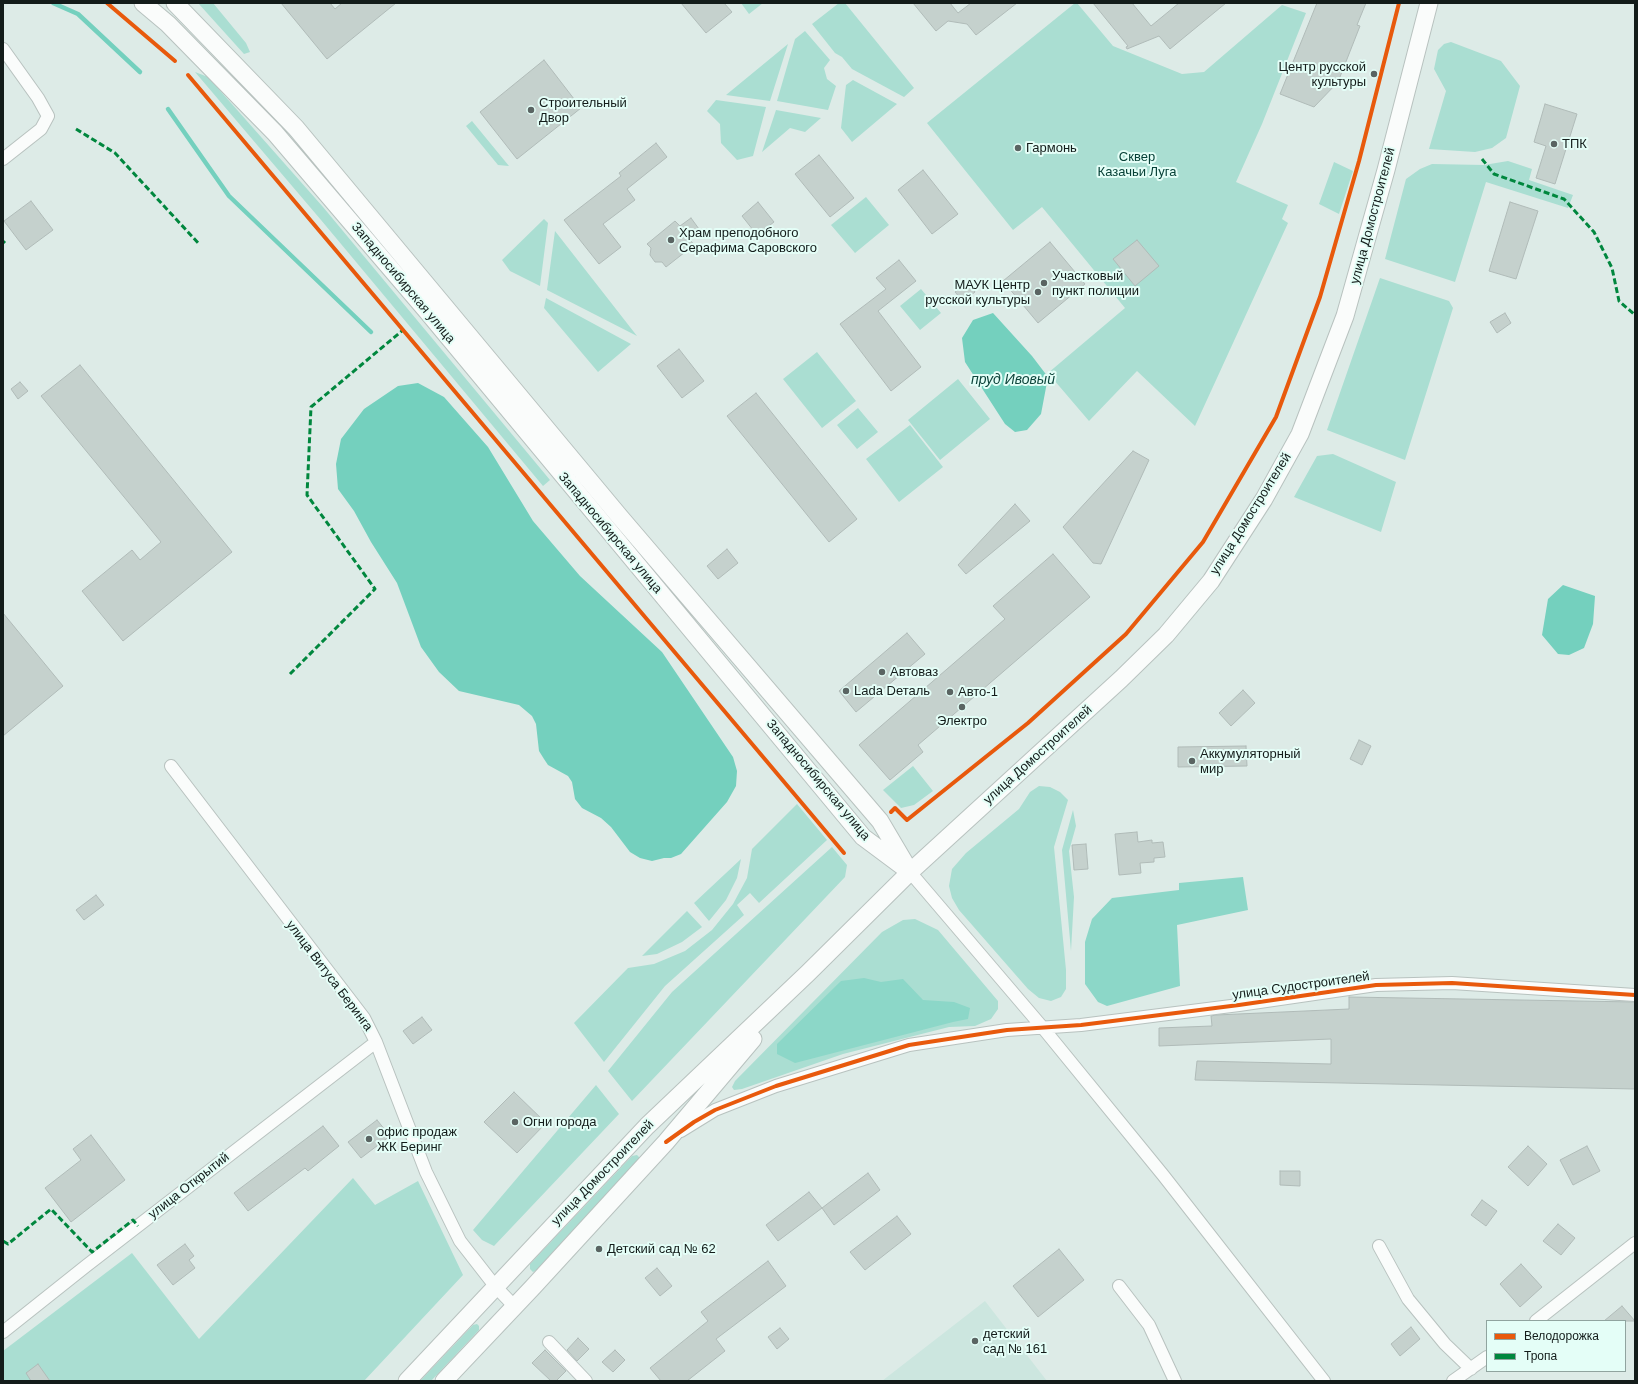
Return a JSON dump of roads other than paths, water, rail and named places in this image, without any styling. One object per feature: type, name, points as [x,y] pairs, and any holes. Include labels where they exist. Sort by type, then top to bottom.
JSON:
[{"type":"main road","name":"Западносибирская улица","points":[[143,3],[168,24],[275,133],[426,310],[862,837],[910,872]]},
{"type":"main road","name":"Западносибирская улица","points":[[175,3],[296,128],[635,534],[880,821],[910,872]]},
{"type":"main road","name":"улица Домостроителей","points":[[407,1381],[647,1126],[808,973],[910,872],[1116,685],[1166,635],[1210,581],[1264,499],[1300,434],[1345,316],[1382,185],[1429,3]]},
{"type":"main road","name":"улица Домостроителей","points":[[444,1381],[515,1307],[666,1142],[808,973]]},
{"type":"street","points":[[3,49],[38,98],[48,116],[41,129],[3,159]]},
{"type":"street","name":"улица Витуса Беринга","points":[[171,766],[364,1018],[376,1042],[426,1172],[460,1241],[495,1286],[515,1307]]},
{"type":"street","points":[[910,872],[1043,1028],[1163,1175],[1324,1381]]},
{"type":"street","name":"улица Судостроителей","points":[[666,1142],[694,1122],[716,1110],[776,1086],[909,1045],[1007,1030],[1077,1026],[1376,985],[1452,983],[1635,995]]},
{"type":"street","name":"улица Открытий","points":[[3,1332],[376,1042]]},
{"type":"street","points":[[1537,1320],[1635,1243]]},
{"type":"street","points":[[1379,1246],[1408,1299],[1445,1344],[1471,1369]]},
{"type":"street","points":[[1119,1286],[1149,1325],[1174,1381]]},
{"type":"street","points":[[549,1342],[586,1381]]},
{"type":"street","points":[[1453,1381],[1486,1358]]},
{"type":"water","name":"пруд Ивовый","points":[[993,313],[1032,356],[1048,377],[1041,414],[1027,430],[1015,432],[1005,424],[965,362],[962,338],[973,320]]},
{"type":"water","points":[[418,383],[444,397],[488,447],[533,521],[580,576],[662,652],[733,757],[737,771],[736,786],[727,802],[681,854],[671,858],[652,861],[640,858],[630,852],[611,827],[601,818],[582,808],[575,799],[572,782],[568,776],[548,765],[539,751],[536,724],[532,716],[519,705],[459,691],[439,672],[421,647],[397,583],[371,542],[354,511],[338,489],[336,464],[341,439],[364,409],[398,386]]},
{"type":"water","points":[[1563,585],[1595,596],[1593,624],[1584,648],[1569,655],[1558,654],[1542,635],[1548,599]]},
{"type":"waterway","points":[[53,3],[78,14],[140,72]]},
{"type":"waterway","points":[[168,109],[229,196],[371,332]]},
{"type":"place","name":"Центр русской культуры","points":[[1374,74]]},
{"type":"place","name":"Строительный Двор","points":[[531,110]]},
{"type":"place","name":"ТПК","points":[[1554,144]]},
{"type":"place","name":"Гармонь","points":[[1018,148]]},
{"type":"place","name":"Храм преподобного Серафима Саровского","points":[[671,240]]},
{"type":"place","name":"Участковый пункт полиции","points":[[1044,283]]},
{"type":"place","name":"МАУК Центр русской культуры","points":[[1038,292]]},
{"type":"place","name":"Автоваз","points":[[882,672]]},
{"type":"place","name":"Lada Dеталь","points":[[846,691]]},
{"type":"place","name":"Авто-1","points":[[950,692]]},
{"type":"place","name":"Электро","points":[[962,707]]},
{"type":"place","name":"Аккумуляторный мир","points":[[1192,761]]},
{"type":"place","name":"Огни города","points":[[515,1122]]},
{"type":"place","name":"офис продаж ЖК Беринг","points":[[369,1139]]},
{"type":"place","name":"Детский сад № 62","points":[[599,1249]]},
{"type":"place","name":"детский сад № 161","points":[[975,1341]]},
{"type":"park label","name":"Сквер Казачьи Луга","points":[[1137,164]]}]
